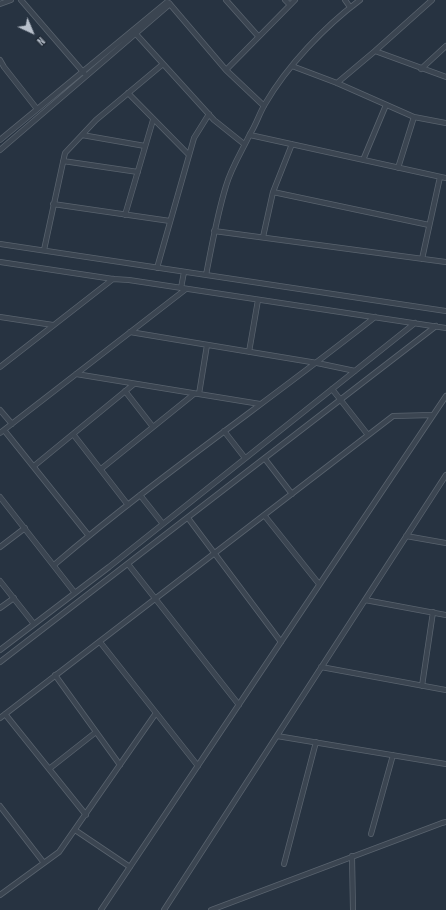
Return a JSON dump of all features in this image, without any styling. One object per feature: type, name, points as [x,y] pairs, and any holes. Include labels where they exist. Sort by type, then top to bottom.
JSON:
[{"type":"street","points":[[0,4],[11,0]]},
{"type":"street","points":[[21,0],[87,76]]},
{"type":"street","points":[[226,0],[258,36]]},
{"type":"street","points":[[286,0],[290,5]]},
{"type":"street","points":[[226,70],[295,0]]},
{"type":"street","points":[[345,0],[350,7]]},
{"type":"street","points":[[206,275],[214,231],[226,185],[244,144],[264,106],[292,66],[323,32],[350,7],[360,0]]},
{"type":"street","points":[[337,83],[432,0]]},
{"type":"street","points":[[0,140],[168,2]]},
{"type":"street","points":[[0,150],[136,34],[168,2]]},
{"type":"street","points":[[168,2],[226,70],[264,106]]},
{"type":"street","points":[[136,34],[214,120],[244,144]]},
{"type":"street","points":[[421,68],[446,46]]},
{"type":"street","points":[[375,51],[446,77]]},
{"type":"street","points":[[0,60],[4,68],[37,109]]},
{"type":"street","points":[[44,250],[65,153],[96,120],[163,64]]},
{"type":"street","points":[[292,66],[337,83],[414,117],[446,123]]},
{"type":"street","points":[[128,94],[189,155]]},
{"type":"street","points":[[363,160],[386,105]]},
{"type":"street","points":[[157,268],[194,138],[209,114]]},
{"type":"street","points":[[398,168],[414,117]]},
{"type":"street","points":[[125,215],[153,120]]},
{"type":"street","points":[[82,135],[145,146]]},
{"type":"street","points":[[250,135],[446,178]]},
{"type":"street","points":[[263,237],[273,192],[292,144]]},
{"type":"street","points":[[63,161],[138,172]]},
{"type":"street","points":[[422,259],[440,177]]},
{"type":"street","points":[[273,192],[430,225]]},
{"type":"street","points":[[53,204],[170,221]]},
{"type":"street","points":[[214,231],[446,262]]},
{"type":"street","points":[[0,244],[446,312]]},
{"type":"street","points":[[0,262],[446,328]]},
{"type":"street","points":[[181,288],[184,272]]},
{"type":"street","points":[[0,367],[113,279]]},
{"type":"street","points":[[89,536],[34,466],[2,432],[186,289]]},
{"type":"street","points":[[249,352],[258,300]]},
{"type":"street","points":[[0,317],[53,326]]},
{"type":"street","points":[[54,565],[128,504],[260,404],[317,363],[375,317]]},
{"type":"street","points":[[0,650],[163,524],[416,323]]},
{"type":"street","points":[[0,662],[436,326]]},
{"type":"street","points":[[130,332],[317,363],[355,371]]},
{"type":"street","points":[[101,469],[197,394],[207,345]]},
{"type":"street","points":[[76,374],[260,404]]},
{"type":"street","points":[[34,466],[134,384]]},
{"type":"street","points":[[332,389],[368,435]]},
{"type":"street","points":[[125,391],[153,427]]},
{"type":"street","points":[[101,910],[446,396]]},
{"type":"street","points":[[0,410],[12,424]]},
{"type":"street","points":[[0,718],[393,416],[433,415]]},
{"type":"street","points":[[224,431],[245,458]]},
{"type":"street","points":[[73,434],[128,504]]},
{"type":"street","points":[[265,459],[292,494]]},
{"type":"street","points":[[164,910],[446,475]]},
{"type":"street","points":[[140,495],[163,524]]},
{"type":"street","points":[[0,497],[75,592]]},
{"type":"street","points":[[264,515],[320,584]]},
{"type":"street","points":[[188,518],[281,642]]},
{"type":"street","points":[[0,539],[2,546],[25,528]]},
{"type":"street","points":[[406,536],[446,544]]},
{"type":"street","points":[[128,564],[239,705]]},
{"type":"street","points":[[0,580],[34,624]]},
{"type":"street","points":[[0,608],[14,598]]},
{"type":"street","points":[[365,600],[446,615]]},
{"type":"street","points":[[422,686],[434,612]]},
{"type":"street","points":[[100,642],[198,766]]},
{"type":"street","points":[[321,668],[446,690]]},
{"type":"street","points":[[56,675],[120,765]]},
{"type":"street","points":[[5,714],[86,815]]},
{"type":"street","points":[[0,895],[59,852],[156,714]]},
{"type":"street","points":[[49,769],[96,732]]},
{"type":"street","points":[[277,736],[446,764]]},
{"type":"street","points":[[284,864],[316,742]]},
{"type":"street","points":[[371,834],[393,755]]},
{"type":"street","points":[[0,806],[44,863]]},
{"type":"street","points":[[211,910],[446,822]]},
{"type":"street","points":[[75,830],[130,867]]},
{"type":"street","points":[[352,856],[353,910]]}]
